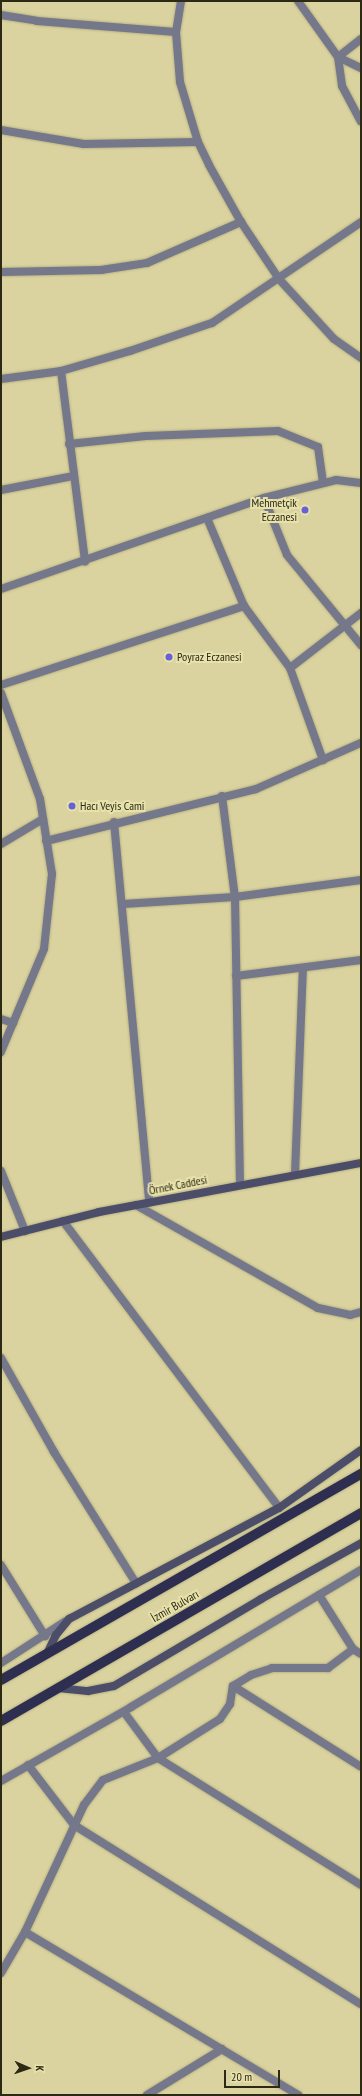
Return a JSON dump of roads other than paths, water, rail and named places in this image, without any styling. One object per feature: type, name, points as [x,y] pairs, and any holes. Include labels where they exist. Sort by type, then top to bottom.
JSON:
[{"type":"main road","name":"Örnek Caddesi","points":[[1,1237],[63,1221],[149,1202],[361,1163]]},
{"type":"main road","points":[[47,1654],[56,1635],[69,1619],[278,1508],[361,1450]]},
{"type":"main road","name":"İzmir Bulvarı","points":[[1,1680],[361,1474]]},
{"type":"main road","name":"İzmir Bulvarı","points":[[1,1721],[361,1513]]},
{"type":"main road","points":[[58,1688],[88,1691],[114,1686],[261,1599],[361,1543]]},
{"type":"street","points":[[180,1],[176,32],[180,82],[198,142],[240,222],[279,278],[334,339],[361,358]]},
{"type":"street","points":[[298,1],[338,57],[342,86],[361,121]]},
{"type":"street","points":[[1,15],[37,21],[176,32]]},
{"type":"street","points":[[338,57],[361,39]]},
{"type":"street","points":[[338,57],[361,68]]},
{"type":"street","points":[[1,130],[84,144],[198,142]]},
{"type":"street","points":[[1,272],[101,270],[147,263],[240,222]]},
{"type":"street","points":[[2,378],[61,371],[130,351],[212,323],[361,222]]},
{"type":"street","points":[[61,371],[73,476],[86,561]]},
{"type":"street","points":[[69,444],[146,436],[278,431],[318,447],[323,483]]},
{"type":"street","points":[[1,490],[73,476]]},
{"type":"street","points":[[1,589],[86,561],[264,498],[336,480],[361,483]]},
{"type":"street","points":[[264,498],[287,555],[361,644]]},
{"type":"street","points":[[207,518],[244,606],[290,668],[323,760]]},
{"type":"street","points":[[1,685],[244,606]]},
{"type":"street","points":[[290,668],[361,613]]},
{"type":"street","points":[[1,693],[40,799],[52,874],[44,949],[1,1052]]},
{"type":"street","points":[[46,841],[114,822],[256,789],[361,743]]},
{"type":"street","points":[[222,796],[235,897],[240,1185]]},
{"type":"street","points":[[1,844],[43,819]]},
{"type":"street","points":[[114,822],[123,904],[149,1202]]},
{"type":"street","points":[[123,904],[235,897],[361,880]]},
{"type":"street","points":[[236,976],[361,960]]},
{"type":"street","points":[[295,1174],[303,968]]},
{"type":"street","points":[[1,1019],[13,1024]]},
{"type":"street","points":[[1,1171],[25,1231]]},
{"type":"street","points":[[136,1205],[318,1308],[350,1315],[361,1312]]},
{"type":"street","points":[[63,1221],[278,1508]]},
{"type":"street","points":[[1,1358],[54,1452],[136,1584]]},
{"type":"street","points":[[1,1565],[44,1636]]},
{"type":"street","points":[[1,1781],[124,1712],[361,1570]]},
{"type":"street","points":[[319,1595],[353,1649],[361,1654]]},
{"type":"street","points":[[1,1663],[69,1619]]},
{"type":"street","points":[[1,1973],[25,1932],[84,1805],[103,1780],[158,1758],[220,1719],[230,1704],[233,1686],[251,1675],[272,1668],[328,1668],[353,1649]]},
{"type":"street","points":[[233,1686],[361,1767]]},
{"type":"street","points":[[124,1712],[158,1758],[361,1885]]},
{"type":"street","points":[[28,1766],[74,1824],[361,2004]]},
{"type":"street","points":[[25,1932],[298,2095]]},
{"type":"street","points":[[147,2095],[222,2049]]},
{"type":"place","name":"Mehmetçik Eczanesi","points":[[305,510]]},
{"type":"place","name":"Poyraz Eczanesi","points":[[169,657]]},
{"type":"place","name":"Hacı Veyis Cami","points":[[72,806]]}]
